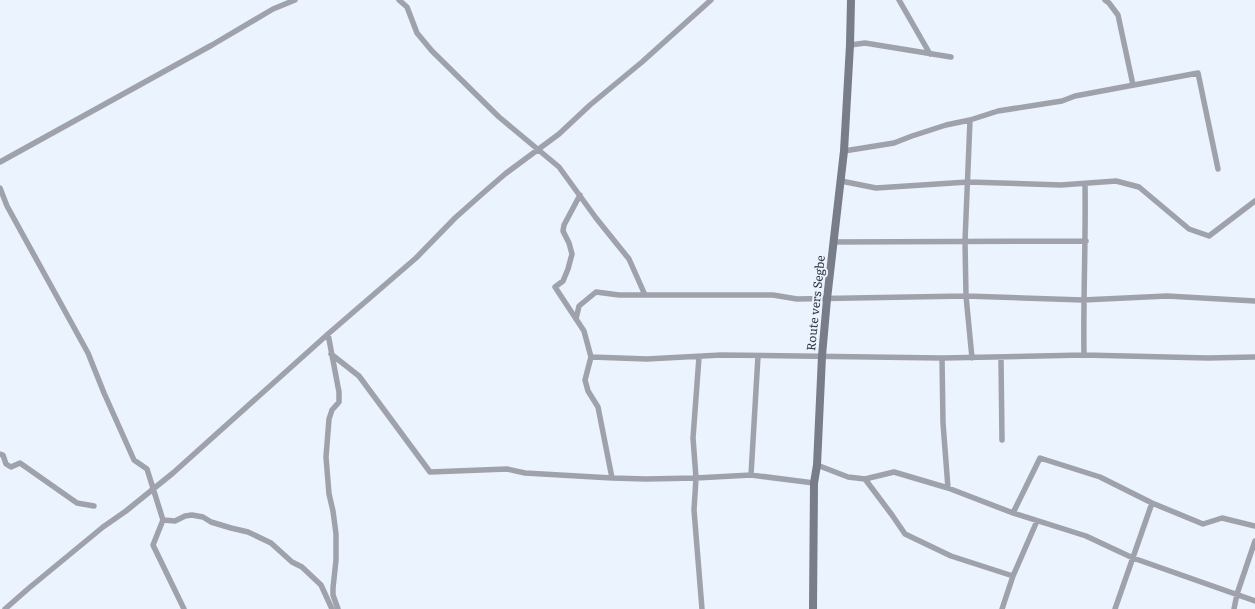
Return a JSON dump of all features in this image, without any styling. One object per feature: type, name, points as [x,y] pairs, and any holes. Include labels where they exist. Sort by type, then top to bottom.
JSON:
[{"type":"main road","name":"Route vers Segbe","points":[[813,609],[814,483],[817,465],[822,356],[827,299],[844,151],[851,0]]},
{"type":"street","points":[[0,162],[212,45],[273,9],[295,0]]},
{"type":"street","points":[[399,0],[407,7],[417,33],[432,51],[499,117],[559,167],[628,259],[645,296]]},
{"type":"street","points":[[5,609],[28,588],[173,473],[328,334],[416,258],[455,218],[482,194],[505,174],[559,134],[590,105],[642,62],[711,0]]},
{"type":"street","points":[[899,0],[930,54]]},
{"type":"street","points":[[1105,0],[1118,15],[1133,85]]},
{"type":"street","points":[[850,45],[865,44],[951,58]]},
{"type":"street","points":[[844,151],[894,143],[946,125],[970,120],[998,111],[1062,101],[1075,96],[1198,73],[1218,169]]},
{"type":"street","points":[[970,120],[965,241],[966,296],[972,358]]},
{"type":"street","points":[[841,182],[876,188],[968,182],[1061,185],[1116,181],[1139,187],[1189,230],[1209,236],[1255,201]]},
{"type":"street","points":[[1084,355],[1083,300],[1086,241],[1085,184]]},
{"type":"street","points":[[0,188],[7,206],[88,353],[134,460],[147,469],[163,520],[153,546],[184,609]]},
{"type":"street","points":[[580,195],[564,225],[563,231],[569,243],[572,254],[568,269],[564,281],[555,287],[584,331],[591,357],[585,380],[588,391],[598,407],[598,415],[612,478]]},
{"type":"street","points":[[834,242],[1086,241]]},
{"type":"street","points":[[576,319],[579,306],[596,292],[645,296],[773,295],[797,299],[966,296],[1083,300],[1167,296],[1255,300]]},
{"type":"street","points":[[328,334],[339,392],[339,402],[332,410],[329,419],[326,457],[329,494],[336,534],[336,560],[333,596],[338,609]]},
{"type":"street","points":[[331,354],[359,376],[430,472],[507,469],[525,473],[612,478],[696,478],[751,475],[814,483]]},
{"type":"street","points":[[591,357],[647,359],[721,355],[1001,358],[1084,355],[1255,358]]},
{"type":"street","points":[[751,475],[758,356]]},
{"type":"street","points":[[698,357],[693,438],[696,478],[694,510],[702,609]]},
{"type":"street","points":[[942,358],[943,423],[948,488]]},
{"type":"street","points":[[1001,358],[1002,440]]},
{"type":"street","points":[[0,454],[3,455],[6,464],[11,467],[20,463],[77,503],[94,506]]},
{"type":"street","points":[[1013,513],[1040,458],[1100,477],[1152,503],[1203,524],[1222,518],[1255,526]]},
{"type":"street","points":[[817,465],[848,477],[865,479],[894,472],[948,488],[1013,513],[1086,536],[1132,558],[1255,601]]},
{"type":"street","points":[[865,479],[905,534],[951,556],[1013,576]]},
{"type":"street","points":[[1115,609],[1152,503]]},
{"type":"street","points":[[163,520],[175,521],[185,516],[192,515],[203,517],[211,522],[248,532],[271,543],[289,559],[302,567],[321,585],[332,609]]},
{"type":"street","points":[[1002,609],[1013,576],[1037,521]]},
{"type":"street","points":[[1234,609],[1237,594],[1255,541]]}]
